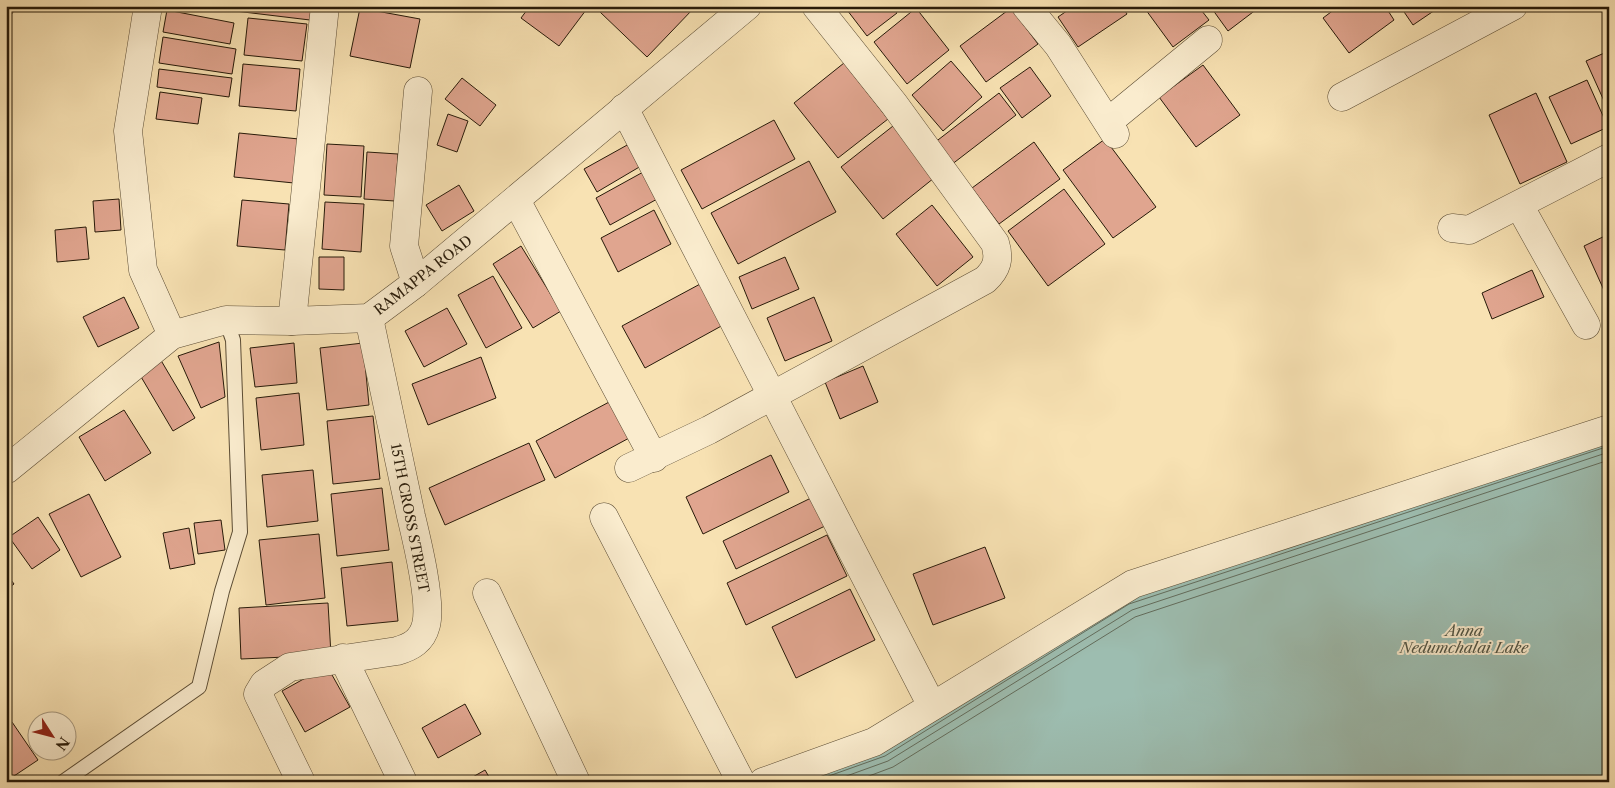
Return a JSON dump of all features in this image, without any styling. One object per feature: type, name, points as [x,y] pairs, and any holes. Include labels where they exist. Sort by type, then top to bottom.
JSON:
[{"type":"street","points":[[148,6],[128,131],[143,270],[172,335]]},
{"type":"street","points":[[292,321],[325,6]]},
{"type":"street","name":"RAMAPPA ROAD","points":[[6,470],[172,335],[226,320],[292,321],[369,318],[416,283],[747,6]]},
{"type":"street","points":[[629,468],[654,458],[772,396],[985,280],[993,272],[998,262],[996,243],[894,104],[816,6]]},
{"type":"street","points":[[1026,6],[1058,45],[1111,128],[1208,40]]},
{"type":"street","points":[[1342,97],[1512,6]]},
{"type":"street","points":[[416,283],[404,246],[418,91]]},
{"type":"street","points":[[624,108],[932,706]]},
{"type":"street","points":[[1452,228],[1469,230],[1609,158]]},
{"type":"street","points":[[516,200],[654,458]]},
{"type":"street","points":[[1519,205],[1586,325]]},
{"type":"street","name":"15TH CROSS STREET","points":[[301,782],[258,694],[264,684],[290,667],[410,648],[419,640],[426,627],[428,614],[419,554],[369,318]]},
{"type":"street","points":[[763,782],[874,742],[1133,584],[1609,429]]},
{"type":"street","points":[[604,517],[741,782]]},
{"type":"street","points":[[487,593],[576,782]]},
{"type":"street","points":[[343,658],[402,782]]},
{"type":"lane","points":[[63,782],[198,687],[222,591],[240,532],[233,340],[226,320]]},
{"type":"water","name":"Anna Nedumchalai Lake","points":[[1609,441],[1609,782],[797,782],[1127,600]]},
{"type":"building","points":[[6,6],[17,6],[6,23]]},
{"type":"building","points":[[192,6],[229,6],[229,11]]},
{"type":"building","points":[[235,6],[311,6],[310,20],[235,11]]},
{"type":"building","points":[[388,6],[416,6],[415,12]]},
{"type":"building","points":[[530,6],[589,6],[559,46],[521,18]]},
{"type":"building","points":[[606,6],[691,6],[693,9],[647,57],[600,12]]},
{"type":"building","points":[[844,6],[892,6],[897,13],[867,36]]},
{"type":"building","points":[[1074,6],[1122,6],[1127,14],[1078,47],[1058,17]]},
{"type":"building","points":[[1143,6],[1198,6],[1209,20],[1173,47]]},
{"type":"building","points":[[1210,6],[1255,6],[1257,9],[1228,31]]},
{"type":"building","points":[[1339,6],[1385,6],[1394,20],[1349,53],[1323,18]]},
{"type":"building","points":[[1400,6],[1441,6],[1413,25]]},
{"type":"building","points":[[360,8],[420,19],[410,68],[350,56]]},
{"type":"building","points":[[916,8],[949,50],[907,84],[874,42]]},
{"type":"building","points":[[1011,8],[1038,44],[986,82],[960,46]]},
{"type":"building","points":[[167,10],[234,23],[230,44],[163,32]]},
{"type":"building","points":[[248,18],[307,24],[302,61],[244,55]]},
{"type":"building","points":[[163,37],[236,49],[232,74],[159,63]]},
{"type":"building","points":[[1609,51],[1609,112],[1586,61]]},
{"type":"building","points":[[951,61],[982,97],[943,131],[912,95]]},
{"type":"building","points":[[844,63],[888,119],[838,158],[794,103]]},
{"type":"building","points":[[243,64],[300,69],[296,111],[239,106]]},
{"type":"building","points":[[1203,65],[1240,115],[1196,147],[1159,97]]},
{"type":"building","points":[[1030,67],[1051,96],[1022,118],[1000,88]]},
{"type":"building","points":[[159,69],[232,78],[229,97],[157,87]]},
{"type":"building","points":[[462,78],[496,105],[480,126],[445,99]]},
{"type":"building","points":[[1587,80],[1608,127],[1571,144],[1549,97]]},
{"type":"building","points":[[160,92],[202,98],[198,124],[156,119]]},
{"type":"building","points":[[999,93],[1016,115],[951,165],[934,143]]},
{"type":"building","points":[[1536,93],[1567,162],[1520,184],[1489,115]]},
{"type":"building","points":[[448,114],[468,121],[457,152],[437,145]]},
{"type":"building","points":[[774,120],[795,159],[702,209],[681,170]]},
{"type":"building","points":[[893,126],[934,178],[883,219],[841,167]]},
{"type":"building","points":[[239,133],[299,139],[294,183],[234,177]]},
{"type":"building","points":[[1105,139],[1156,207],[1113,238],[1063,170]]},
{"type":"building","points":[[1034,142],[1060,179],[999,224],[972,188]]},
{"type":"building","points":[[327,144],[364,146],[361,197],[324,195]]},
{"type":"building","points":[[629,144],[641,166],[597,192],[584,169]]},
{"type":"building","points":[[367,152],[398,154],[395,201],[364,199]]},
{"type":"building","points":[[809,161],[836,212],[738,264],[711,213]]},
{"type":"building","points":[[645,171],[659,198],[610,225],[596,198]]},
{"type":"building","points":[[459,185],[474,211],[442,231],[426,205]]},
{"type":"building","points":[[1064,189],[1105,244],[1048,286],[1008,231]]},
{"type":"building","points":[[119,199],[121,230],[95,232],[93,201]]},
{"type":"building","points":[[242,200],[289,204],[285,250],[237,246]]},
{"type":"building","points":[[325,202],[364,204],[361,252],[322,249]]},
{"type":"building","points":[[932,205],[973,257],[937,286],[896,234]]},
{"type":"building","points":[[654,210],[671,244],[618,272],[601,238]]},
{"type":"building","points":[[86,227],[89,259],[57,262],[55,230]]},
{"type":"building","points":[[1609,234],[1609,296],[1607,297],[1584,246]]},
{"type":"building","points":[[521,246],[561,311],[533,328],[493,264]]},
{"type":"building","points":[[319,257],[344,257],[344,290],[319,289]]},
{"type":"building","points":[[785,257],[799,289],[752,309],[739,277]]},
{"type":"building","points":[[1532,270],[1544,297],[1492,319],[1482,293]]},
{"type":"building","points":[[493,276],[522,328],[486,348],[458,295]]},
{"type":"building","points":[[702,283],[725,324],[645,368],[622,326]]},
{"type":"building","points":[[124,297],[139,328],[98,347],[83,317]]},
{"type":"building","points":[[814,297],[832,341],[785,361],[767,318]]},
{"type":"building","points":[[447,308],[467,344],[424,367],[405,331]]},
{"type":"building","points":[[219,342],[225,397],[201,408],[178,356]]},
{"type":"building","points":[[294,343],[297,383],[255,387],[250,348]]},
{"type":"building","points":[[363,343],[369,405],[327,410],[320,348]]},
{"type":"building","points":[[159,357],[195,418],[173,431],[137,370]]},
{"type":"building","points":[[481,357],[496,398],[428,425],[412,384]]},
{"type":"building","points":[[863,366],[878,402],[840,419],[825,382]]},
{"type":"building","points":[[299,393],[304,445],[261,450],[256,398]]},
{"type":"building","points":[[611,401],[631,437],[555,478],[536,441]]},
{"type":"building","points":[[124,410],[151,453],[105,481],[79,437]]},
{"type":"building","points":[[373,416],[380,479],[333,484],[327,421]]},
{"type":"building","points":[[529,443],[545,480],[445,525],[429,488]]},
{"type":"building","points":[[771,455],[789,492],[703,534],[686,497]]},
{"type":"building","points":[[313,470],[318,521],[267,527],[262,475]]},
{"type":"building","points":[[382,488],[389,550],[337,556],[331,494]]},
{"type":"building","points":[[89,494],[121,557],[81,577],[49,514]]},
{"type":"building","points":[[811,498],[825,526],[736,569],[723,541]]},
{"type":"building","points":[[38,517],[60,550],[32,569],[9,537]]},
{"type":"building","points":[[221,520],[225,550],[198,554],[194,523]]},
{"type":"building","points":[[189,528],[195,564],[170,569],[163,533]]},
{"type":"building","points":[[319,534],[325,598],[266,605],[259,540]]},
{"type":"building","points":[[827,535],[847,576],[746,625],[727,583]]},
{"type":"building","points":[[985,547],[1005,598],[933,625],[913,574]]},
{"type":"building","points":[[392,562],[398,621],[347,626],[341,568]]},
{"type":"building","points":[[6,573],[14,584],[6,590]]},
{"type":"building","points":[[850,589],[875,640],[796,678],[772,627]]},
{"type":"building","points":[[328,603],[331,655],[241,659],[239,608]]},
{"type":"building","points":[[327,666],[350,707],[305,732],[282,691]]},
{"type":"building","points":[[465,704],[481,734],[438,758],[422,728]]},
{"type":"building","points":[[12,722],[28,745],[28,760],[38,760],[8,780],[6,777],[6,726]]},
{"type":"building","points":[[485,770],[492,782],[464,782]]}]
